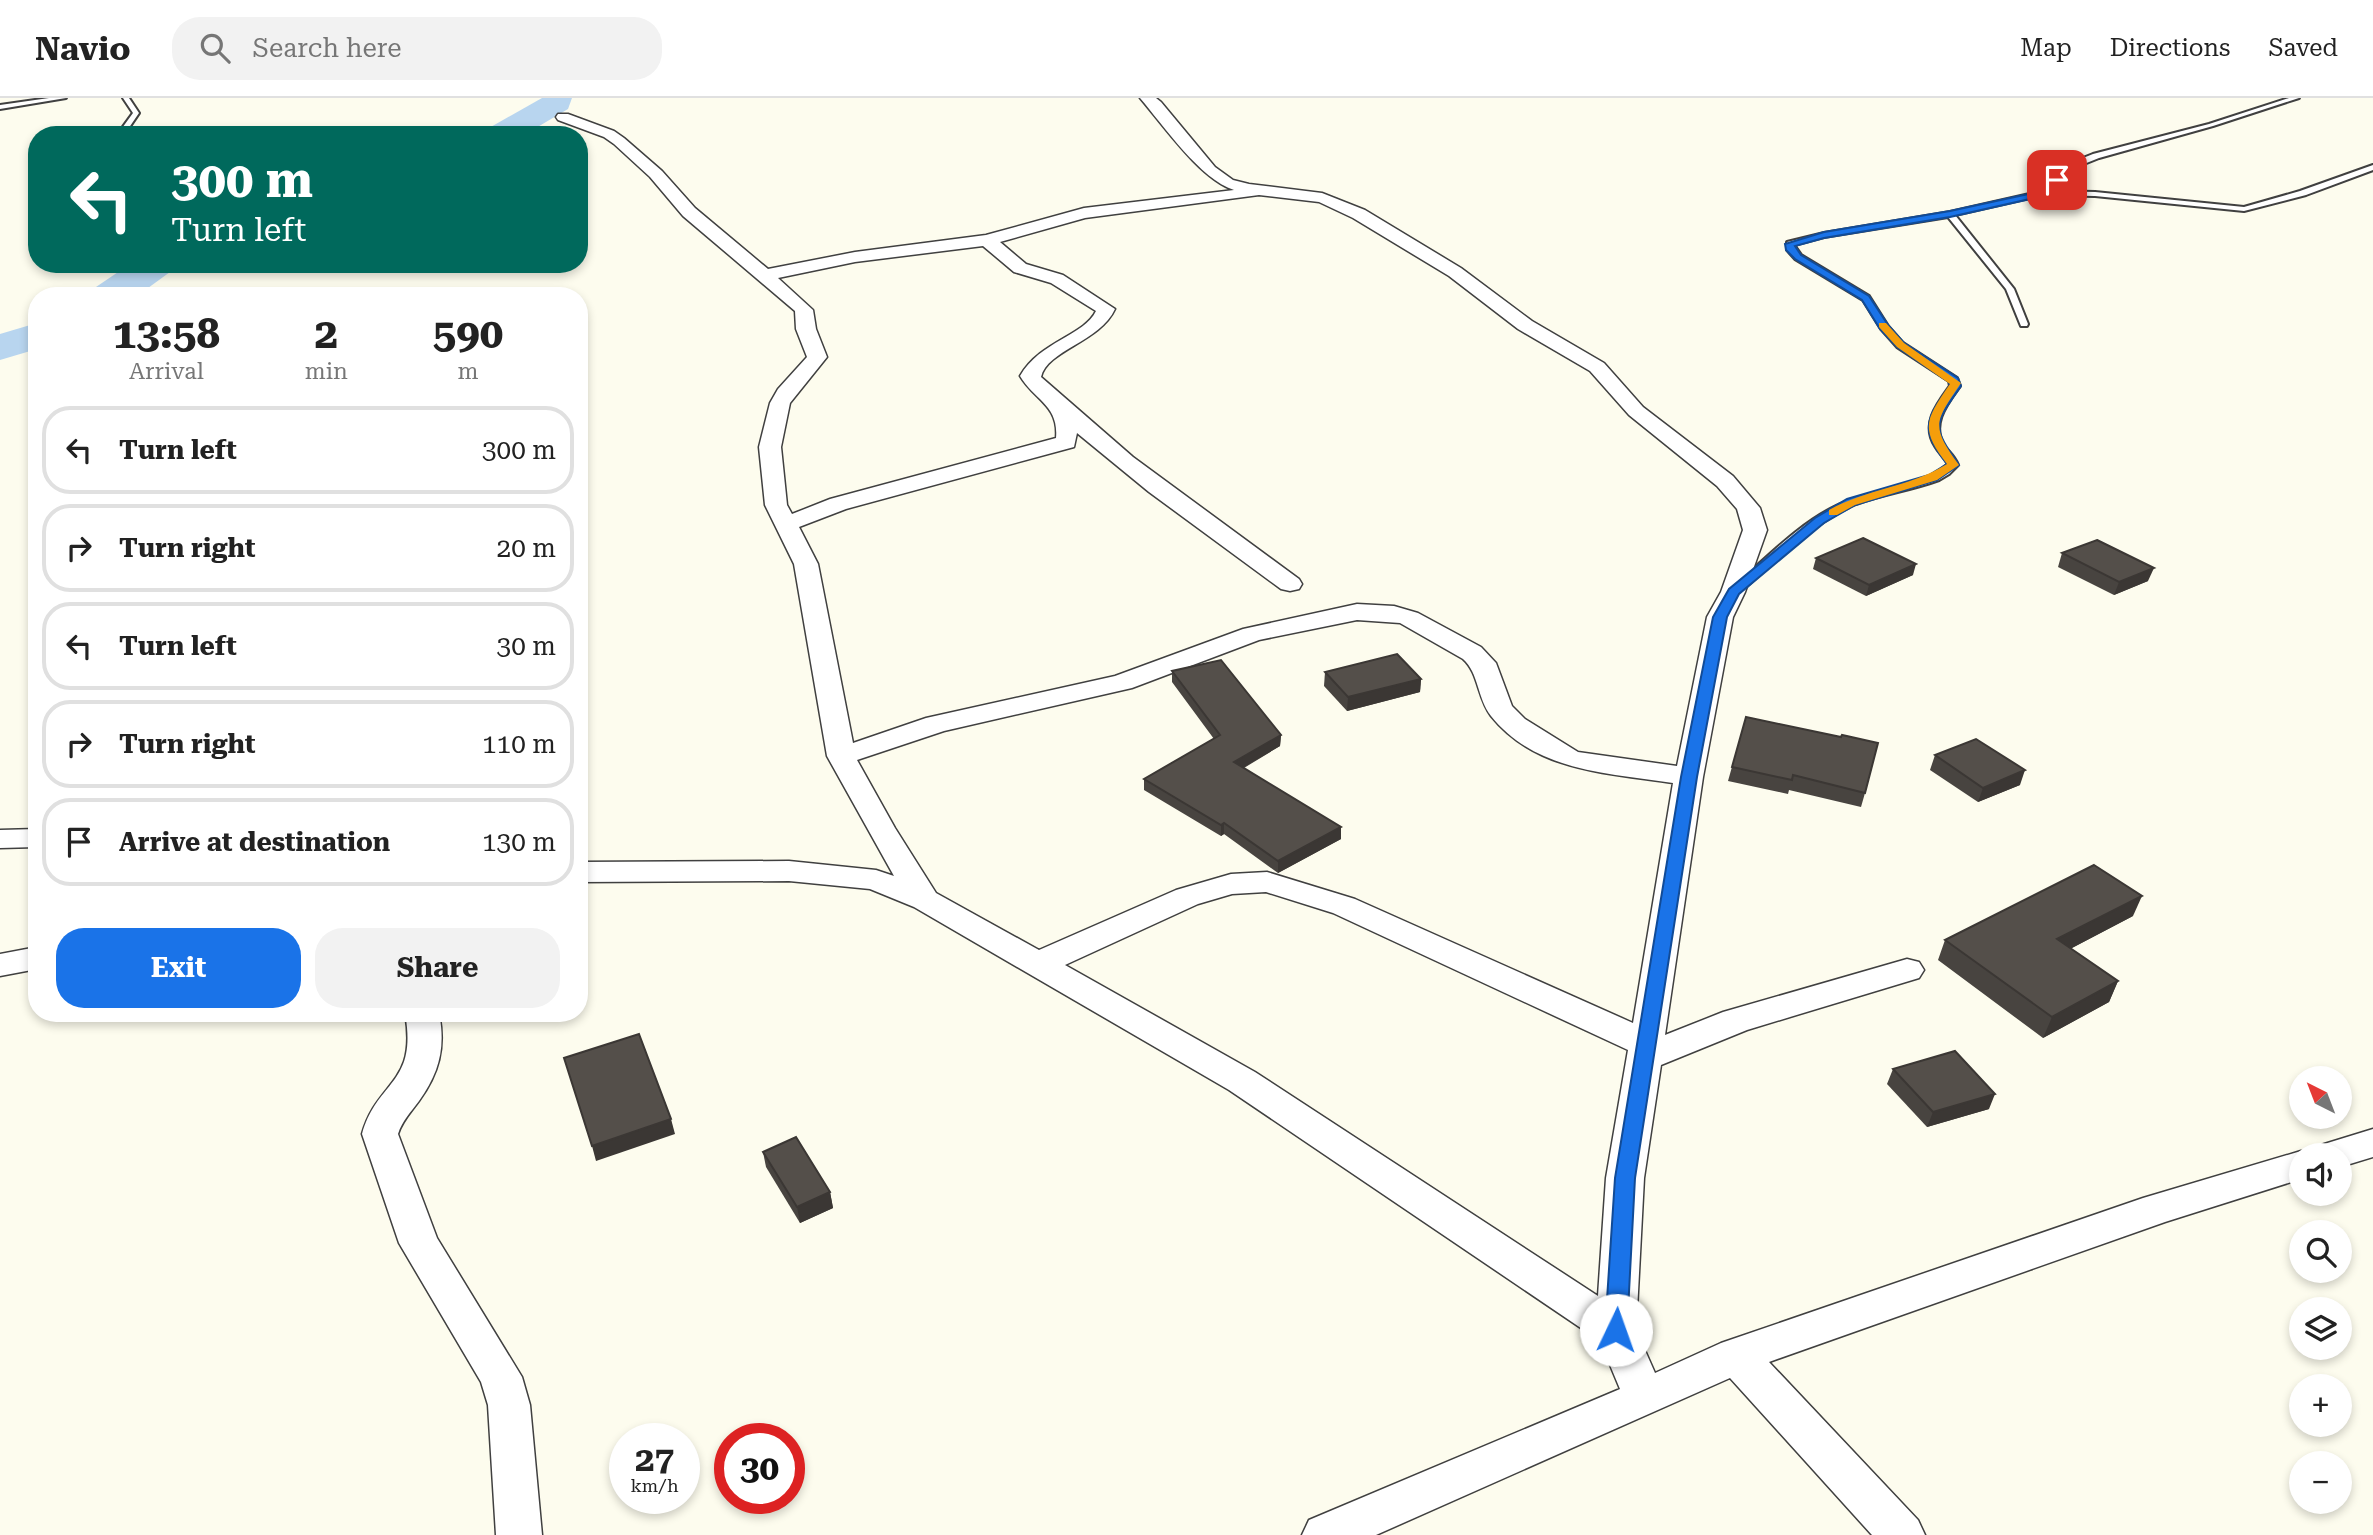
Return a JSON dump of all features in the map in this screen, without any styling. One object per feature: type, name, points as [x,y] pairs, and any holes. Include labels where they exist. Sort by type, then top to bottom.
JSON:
[{"type":"street","points":[[1147,98],[1156,105],[1209,170],[1227,183],[1247,189],[1322,198],[1359,214],[1455,272],[1525,325],[1597,367],[1636,411],[1725,481],[1748,508],[1755,530],[1733,592],[1720,617],[1689,777],[1625,1178],[1616,1330],[1645,1398]]},
{"type":"street","points":[[563,117],[587,126]]},
{"type":"street","points":[[588,126],[619,141],[656,174],[689,212],[804,310],[806,329],[816,354],[814,363],[785,393],[780,403],[770,447],[776,505],[806,565],[841,755],[880,828],[925,900]]},
{"type":"street","points":[[764,275],[878,253],[987,240],[1084,213],[1269,192]]},
{"type":"street","points":[[987,240],[1020,268],[1057,279],[1107,309],[1099,322],[1046,356],[1033,368],[1030,376],[1033,381],[1061,409],[1188,513],[1290,584]]},
{"type":"street","points":[[784,525],[838,504],[1066,442],[1067,430],[1061,409]]},
{"type":"street","points":[[841,755],[936,724],[1123,682],[1252,634],[1357,612],[1394,614],[1409,618],[1472,653],[1483,663],[1496,704],[1502,712],[1525,732],[1571,759],[1689,777]]},
{"type":"street","points":[[0,839],[28,838]]},
{"type":"street","points":[[588,872],[789,872],[836,875],[876,880],[925,900],[1242,1081],[1616,1330]]},
{"type":"street","points":[[1038,964],[1187,897],[1231,884],[1266,882],[1344,906],[1646,1051],[1735,1021],[1907,970]]},
{"type":"street","points":[[0,965],[28,960]]},
{"type":"street","points":[[424,1022],[426,1056],[419,1073],[383,1121],[380,1134],[419,1243],[501,1377],[509,1405],[519,1535]]},
{"type":"street","points":[[2352,1149],[2373,1143]]},
{"type":"street","points":[[1325,1535],[1645,1398],[1736,1356],[2157,1209],[2289,1169]]},
{"type":"street","points":[[1736,1356],[1902,1535]]},
{"type":"lane","points":[[0,107],[63,98]]},
{"type":"lane","points":[[126,98],[136,113],[127,126]]},
{"type":"lane","points":[[1733,592],[1819,521],[1851,502],[1933,478],[1951,469],[1952,460],[1938,446],[1933,429],[1934,415],[1955,386],[1954,380],[1900,345],[1884,327],[1866,298],[1798,257],[1791,250],[1790,244],[1824,235],[1950,214],[2041,193],[2050,189],[2071,166],[2096,156],[2211,125],[2296,98]]},
{"type":"lane","points":[[2041,193],[2095,194],[2244,209],[2303,193],[2373,167]]},
{"type":"lane","points":[[1950,214],[2010,289],[2024,324]]},
{"type":"building","points":[[1863,538],[1916,564],[1869,585],[1816,558]]},
{"type":"building","points":[[2097,540],[2154,568],[2119,582],[2062,553]]},
{"type":"building","points":[[1397,654],[1421,679],[1348,697],[1325,672]]},
{"type":"building","points":[[1221,660],[1281,735],[1234,762],[1341,827],[1278,861],[1224,823],[1221,825],[1144,779],[1220,735],[1172,671]]},
{"type":"building","points":[[1746,717],[1878,743],[1865,793],[1793,775],[1792,780],[1732,767]]},
{"type":"building","points":[[1976,739],[2025,770],[1983,788],[1935,755]]},
{"type":"building","points":[[2094,865],[2142,896],[2057,939],[2118,981],[2052,1017],[1945,940]]},
{"type":"building","points":[[639,1034],[671,1119],[592,1146],[564,1058]]},
{"type":"building","points":[[1955,1051],[1995,1094],[1933,1112],[1893,1069]]},
{"type":"building","points":[[796,1137],[830,1192],[797,1207],[763,1152]]},
{"type":"waterway","points":[[516,126],[557,102],[557,98]]},
{"type":"waterway","points":[[123,287],[143,273]]},
{"type":"waterway","points":[[0,347],[28,339]]},
{"type":"slow traffic","points":[[1833,513],[1851,502],[1933,478],[1951,469],[1953,465],[1952,460],[1938,446],[1933,429],[1934,415],[1956,383],[1900,345],[1883,325]]},
{"type":"route","points":[[1616,1330],[1625,1178],[1689,777],[1720,617],[1733,592],[1819,521],[1851,502],[1933,478],[1951,469],[1953,465],[1952,460],[1938,446],[1933,429],[1934,415],[1955,386],[1954,380],[1900,345],[1884,327],[1866,298],[1798,257],[1791,250],[1790,244],[1824,235],[1950,214],[2036,195],[2050,189],[2057,180]]}]
